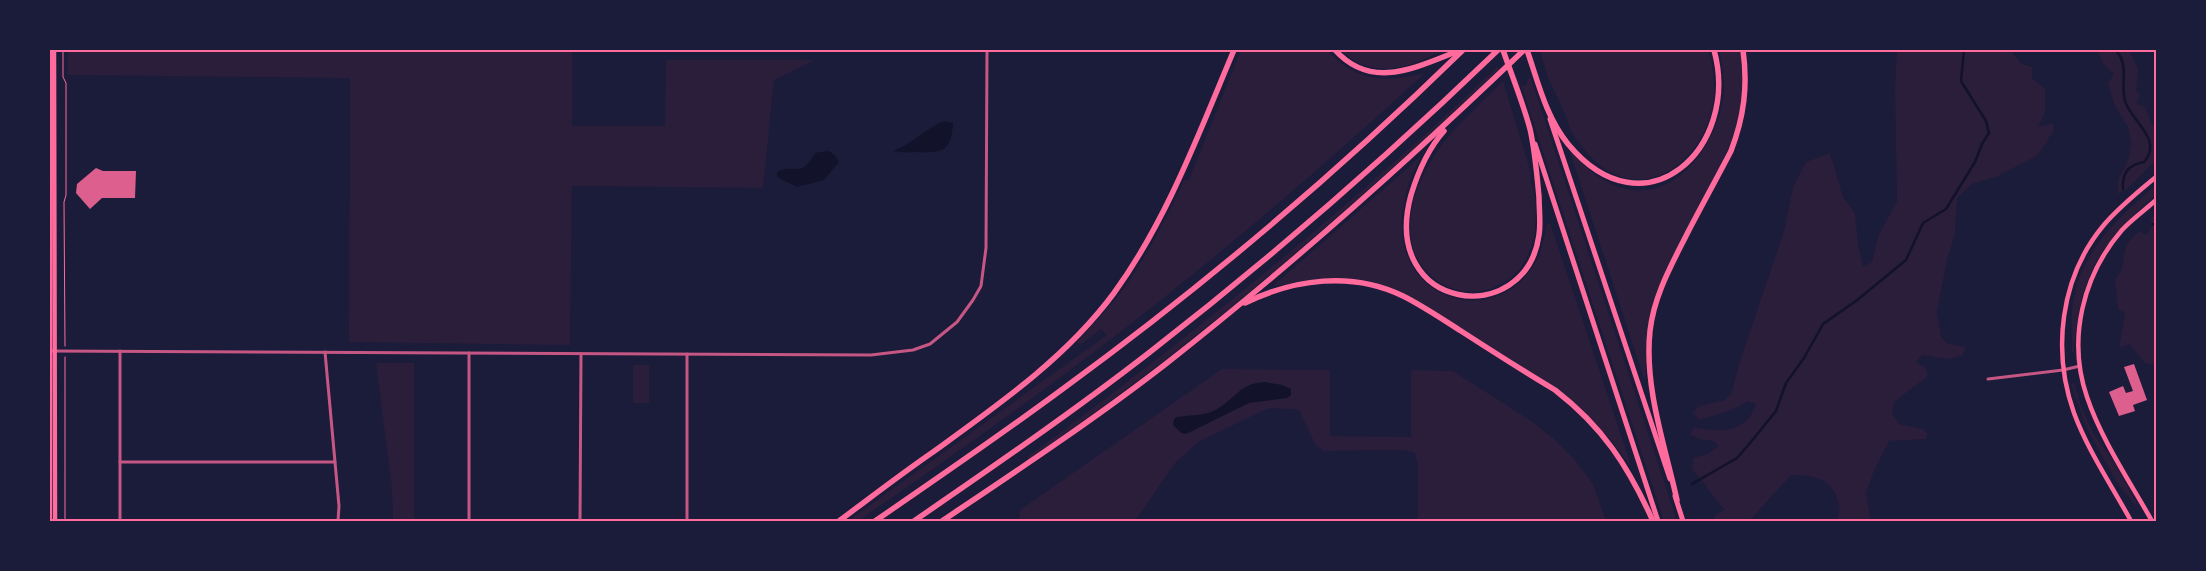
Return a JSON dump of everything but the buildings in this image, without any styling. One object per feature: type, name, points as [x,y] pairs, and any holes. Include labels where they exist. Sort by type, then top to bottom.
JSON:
[{"type":"highway","points":[[839,521],[1026,383],[1072,341],[1093,318],[1118,287],[1154,230],[1234,50]]},
{"type":"highway","points":[[1335,50],[1348,62],[1359,68],[1378,73],[1388,73],[1405,72],[1462,50]]},
{"type":"highway","points":[[875,521],[1066,387],[1209,276],[1334,171],[1400,112],[1462,50]]},
{"type":"highway","points":[[914,521],[1086,400],[1236,284],[1370,169],[1498,50]]},
{"type":"highway","points":[[1454,117],[1439,136],[1420,169],[1410,201],[1406,231],[1409,251],[1419,269],[1433,283],[1458,295],[1478,296],[1500,290],[1522,274],[1534,255],[1540,232],[1540,211],[1530,130],[1504,50]]},
{"type":"highway","points":[[942,521],[1040,456],[1167,363],[1372,191],[1526,50],[1546,107],[1560,134],[1569,145],[1590,164],[1608,175],[1627,182],[1648,183],[1658,181],[1680,170],[1699,148],[1712,122],[1718,96],[1719,81],[1714,50]]},
{"type":"highway","points":[[1676,500],[1653,395],[1650,366],[1650,331],[1656,303],[1666,276],[1731,151],[1738,133],[1745,97],[1743,50]]},
{"type":"highway","points":[[1236,307],[1278,289],[1329,280],[1365,284],[1407,298],[1554,390],[1572,404],[1590,421],[1619,455],[1632,476],[1653,521]]},
{"type":"main road","points":[[54,50],[56,521]]},
{"type":"main road","points":[[1546,107],[1683,521]]},
{"type":"main road","points":[[1530,130],[1658,521]]},
{"type":"main road","points":[[2131,521],[2075,415],[2063,370],[2061,339],[2063,320],[2076,272],[2086,252],[2102,226],[2156,177]]},
{"type":"main road","points":[[2152,521],[2092,411],[2080,366],[2078,349],[2082,312],[2092,278],[2101,260],[2123,229],[2156,200]]},
{"type":"street","points":[[50,350],[581,354],[894,354],[913,350],[930,344],[957,322],[977,293],[984,267],[987,50]]},
{"type":"street","points":[[120,351],[120,521]]},
{"type":"street","points":[[325,352],[335,462],[338,521]]},
{"type":"street","points":[[469,353],[469,521]]},
{"type":"street","points":[[580,521],[581,354]]},
{"type":"street","points":[[687,354],[687,519]]},
{"type":"street","points":[[1988,379],[2063,370],[2080,366]]},
{"type":"street","points":[[120,462],[335,462]]},
{"type":"path","points":[[64,50],[64,77],[66,83],[66,195],[64,202],[65,521]]},
{"type":"shaded area","points":[[68,50],[572,50],[572,126],[665,126],[666,60],[815,60],[774,80],[763,188],[572,186],[570,345],[349,342],[350,78],[68,75]]},
{"type":"shaded area","points":[[1241,50],[1327,50],[1338,61],[1360,74],[1384,79],[1425,73],[1270,210],[1110,340],[1017,409],[858,521],[848,521],[1107,335],[1101,329],[1080,345],[1077,342],[1109,307],[1131,278],[1160,229],[1184,180],[1189,180]]},
{"type":"shaded area","points":[[1341,50],[1441,50],[1417,63],[1390,68],[1377,68],[1364,65],[1352,59]]},
{"type":"shaded area","points":[[1540,50],[1708,50],[1713,69],[1714,90],[1707,126],[1696,145],[1682,161],[1666,173],[1647,179],[1627,178],[1607,170],[1588,154],[1572,133],[1548,78]]},
{"type":"shaded area","points":[[1719,50],[1741,50],[1743,97],[1734,138],[1657,290],[1649,325],[1645,381],[1567,143],[1590,170],[1607,182],[1629,190],[1650,190],[1668,183],[1685,172],[1698,157],[1710,139],[1718,119],[1724,87]]},
{"type":"shaded area","points":[[1897,50],[2010,50],[2022,64],[2032,67],[2032,78],[2045,89],[2045,112],[2038,127],[2053,123],[2054,130],[2038,155],[1998,176],[1972,184],[1957,198],[1955,234],[1947,260],[1937,312],[1941,337],[1948,344],[1966,347],[1962,356],[1948,359],[1922,355],[1916,362],[1925,367],[1928,376],[1894,402],[1892,413],[1899,424],[1923,429],[1928,434],[1925,439],[1889,441],[1874,471],[1866,493],[1871,521],[1836,521],[1839,507],[1832,488],[1814,477],[1791,475],[1749,521],[1713,521],[1715,515],[1725,510],[1692,469],[1693,458],[1708,454],[1718,446],[1714,441],[1702,440],[1690,435],[1694,427],[1722,430],[1739,426],[1752,414],[1756,404],[1748,401],[1732,410],[1699,420],[1693,413],[1699,406],[1725,400],[1732,392],[1738,367],[1784,231],[1793,187],[1806,162],[1830,153],[1843,197],[1855,213],[1858,244],[1863,267],[1872,262],[1879,234],[1897,202],[1895,88]]},
{"type":"shaded area","points":[[2097,50],[2129,50],[2138,69],[2136,91],[2140,95],[2136,104],[2145,107],[2152,125],[2156,128],[2156,160],[2128,188],[2117,194],[2119,178],[2128,160],[2131,144],[2128,127],[2114,104],[2108,84],[2114,74],[2102,62]]},
{"type":"shaded area","points":[[1498,66],[1499,70],[1443,122],[1272,274],[1092,415],[1029,459],[1027,457],[1210,318],[1385,170]]},
{"type":"shaded area","points":[[1530,76],[1677,521],[1664,521],[1521,85],[1525,86]]},
{"type":"shaded area","points":[[1503,81],[1531,173],[1536,206],[1534,236],[1525,262],[1513,276],[1489,289],[1476,292],[1464,291],[1440,283],[1422,266],[1412,245],[1410,226],[1412,206],[1421,180],[1437,152],[1468,115]]},
{"type":"shaded area","points":[[944,121],[953,123],[952,132],[948,145],[940,151],[893,151],[931,128]]},
{"type":"shaded area","points":[[828,151],[835,155],[839,162],[824,180],[797,187],[777,177],[777,172],[802,168],[806,166],[815,153]]},
{"type":"shaded area","points":[[1421,158],[1412,176],[1404,202],[1403,241],[1413,267],[1430,286],[1452,298],[1477,301],[1502,294],[1523,279],[1540,253],[1547,224],[1550,223],[1632,468],[1609,438],[1571,399],[1482,342],[1381,286],[1311,280],[1273,286]]},
{"type":"shaded area","points":[[2156,185],[2156,195],[2120,230],[2106,246],[2096,263],[2087,282],[2081,302],[2074,352],[2072,352],[2073,304],[2079,280],[2086,264],[2094,249],[2117,221]]},
{"type":"shaded area","points":[[2156,214],[2156,365],[2145,363],[2129,344],[2119,348],[2125,313],[2118,309],[2115,280],[2122,267],[2125,249],[2132,237],[2140,231],[2147,235],[2153,223],[2150,219]]},
{"type":"shaded area","points":[[376,363],[414,363],[414,521],[393,521],[392,489]]},
{"type":"shaded area","points":[[633,365],[649,365],[649,403],[633,403]]},
{"type":"shaded area","points":[[1222,369],[1330,370],[1330,436],[1411,437],[1411,370],[1453,371],[1530,420],[1553,438],[1575,460],[1593,484],[1606,521],[1418,521],[1418,466],[1415,453],[1402,450],[1324,451],[1315,444],[1299,410],[1269,408],[1198,442],[1175,463],[1135,521],[1019,521],[1020,510]]},
{"type":"shaded area","points":[[1265,382],[1282,385],[1291,389],[1291,395],[1287,398],[1249,403],[1186,434],[1181,433],[1173,425],[1174,419],[1177,417],[1211,412],[1225,404],[1248,386]]},
{"type":"shaded area","points":[[2074,383],[2081,406],[2093,433],[2114,462],[2137,504],[2135,505],[2118,484],[2086,427],[2071,384]]},
{"type":"waterway","points":[[1692,484],[1737,458],[1776,411],[1786,383],[1804,358],[1823,324],[1856,301],[1906,260],[1923,223],[1946,209],[1975,162],[1982,144],[1989,133],[1986,121],[1961,81],[1964,50]]},
{"type":"waterway","points":[[2115,50],[2120,55],[2122,61],[2125,101],[2148,138],[2150,146],[2149,154],[2144,162],[2134,165],[2125,174],[2123,189]]}]
